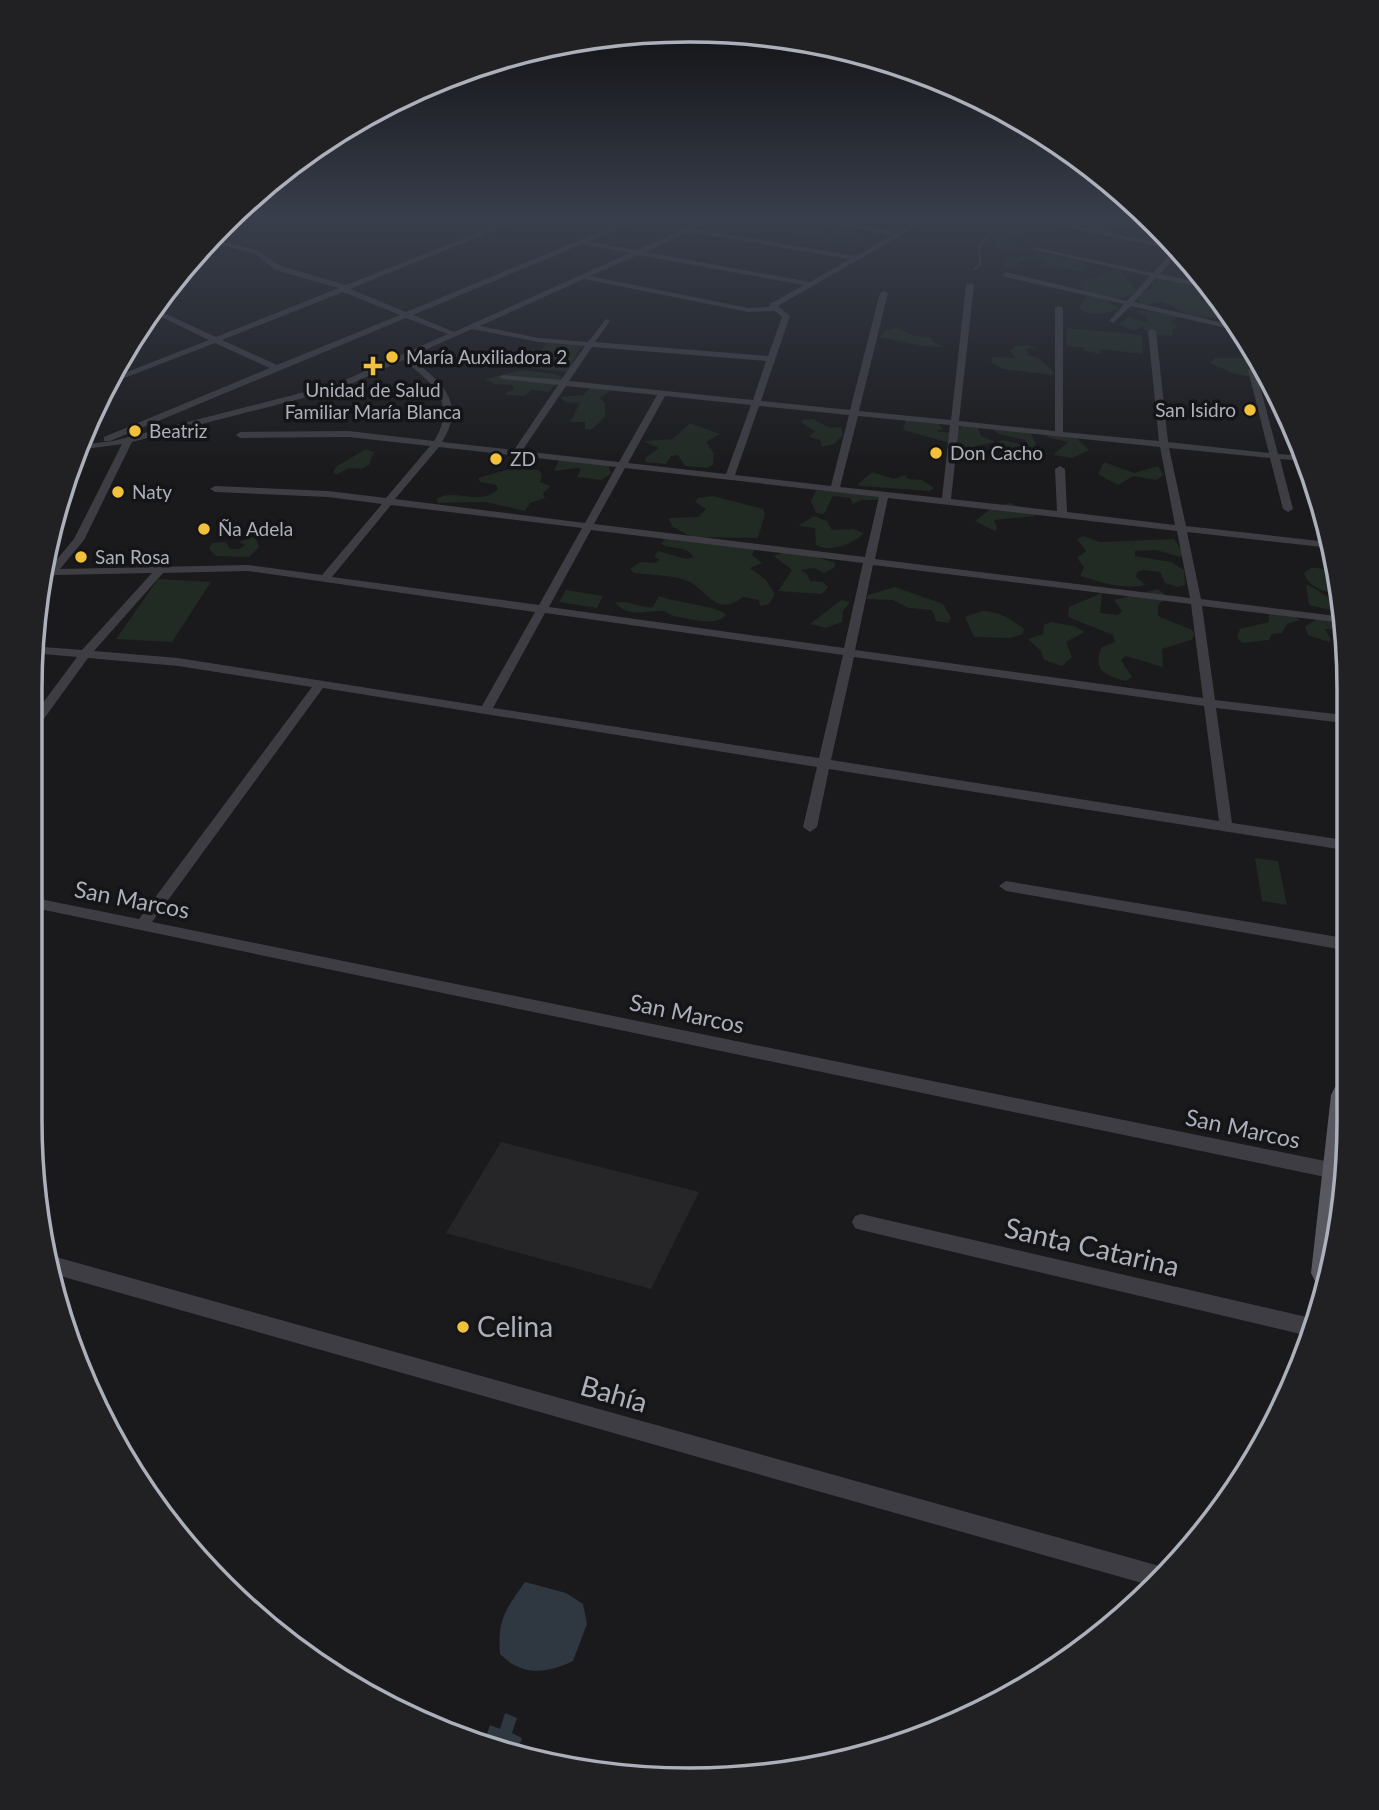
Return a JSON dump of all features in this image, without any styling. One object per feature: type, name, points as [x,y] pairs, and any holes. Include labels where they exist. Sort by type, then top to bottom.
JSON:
[{"type":"main road","points":[[1335,1171],[1336,1162]]},
{"type":"street","points":[[123,377],[314,301]]},
{"type":"street","points":[[375,301],[456,335]]},
{"type":"street","points":[[90,445],[439,301]]},
{"type":"street","points":[[89,447],[128,441],[322,393],[529,301]]},
{"type":"street","points":[[705,301],[748,310],[782,301]]},
{"type":"street","points":[[835,489],[882,301]]},
{"type":"street","points":[[946,501],[969,301]]},
{"type":"street","points":[[1118,301],[1225,326]]},
{"type":"street","points":[[1113,321],[1131,301]]},
{"type":"street","points":[[730,477],[787,314],[776,305]]},
{"type":"street","points":[[1059,308],[1059,433]]},
{"type":"street","points":[[162,315],[278,369]]},
{"type":"street","points":[[517,452],[606,321]]},
{"type":"street","points":[[473,327],[538,340],[592,342],[771,359]]},
{"type":"street","points":[[1152,331],[1164,444],[1196,601],[1226,826]]},
{"type":"street","points":[[324,579],[437,443],[449,422],[447,405],[426,374],[405,358]]},
{"type":"street","points":[[1252,370],[1288,509]]},
{"type":"street","points":[[503,377],[1294,458]]},
{"type":"street","points":[[486,710],[662,393]]},
{"type":"street","points":[[240,435],[316,432],[437,443],[1320,544]]},
{"type":"street","points":[[52,574],[79,540],[128,441]]},
{"type":"street","points":[[1060,469],[1062,514]]},
{"type":"street","points":[[215,489],[302,492],[389,501],[1333,619]]},
{"type":"street","points":[[810,827],[884,494]]},
{"type":"street","points":[[55,572],[237,567],[1209,703],[1337,718]]},
{"type":"street","points":[[42,714],[85,654],[161,569]]},
{"type":"street","points":[[43,650],[177,662],[1337,844]]},
{"type":"street","points":[[142,925],[320,684]]},
{"type":"street","points":[[1006,886],[1337,943]]},
{"type":"street","name":"San Marcos","points":[[42,904],[1335,1171]]},
{"type":"street","name":"Santa Catarina","points":[[861,1222],[1304,1325]]},
{"type":"street","name":"Bahía","points":[[59,1267],[1150,1574]]},
{"type":"shaded area","points":[[1083,301],[1109,301],[1120,309],[1089,314],[1079,308]]},
{"type":"shaded area","points":[[1139,301],[1204,301],[1209,303],[1220,319],[1191,316],[1163,302],[1141,306]]},
{"type":"shaded area","points":[[1139,310],[1178,316],[1171,322],[1178,327],[1172,329],[1173,335],[1165,336],[1152,334],[1142,327],[1133,330],[1118,324],[1128,317],[1147,323],[1147,316],[1135,313]]},
{"type":"shaded area","points":[[897,328],[915,336],[931,337],[932,341],[945,347],[924,346],[879,337],[885,331]]},
{"type":"shaded area","points":[[1067,328],[1142,335],[1143,354],[1101,349],[1100,354],[1082,350],[1085,348],[1066,346]]},
{"type":"shaded area","points":[[546,343],[582,346],[567,372],[530,368]]},
{"type":"shaded area","points":[[1029,345],[1037,349],[1027,348],[1028,355],[1038,358],[1054,372],[1053,375],[1003,369],[991,362],[993,357],[1016,358],[1010,351],[1016,346]]},
{"type":"shaded area","points":[[1215,358],[1245,358],[1254,372],[1252,377],[1232,373],[1210,363]]},
{"type":"shaded area","points":[[521,370],[555,374],[564,378],[548,392],[532,390],[524,396],[507,395],[506,392],[514,390],[512,385],[494,384],[485,379]]},
{"type":"shaded area","points":[[593,385],[610,391],[600,398],[605,404],[605,417],[591,430],[585,429],[585,422],[570,422],[580,403],[566,402],[559,397],[583,395]]},
{"type":"shaded area","points":[[907,418],[943,422],[939,425],[943,429],[935,431],[951,433],[953,440],[947,442],[903,430]]},
{"type":"shaded area","points":[[813,419],[830,428],[841,427],[843,435],[834,444],[822,447],[820,440],[809,437],[815,431],[802,423],[802,420]]},
{"type":"shaded area","points":[[690,423],[720,434],[706,442],[714,453],[713,465],[707,468],[685,466],[678,455],[671,456],[666,464],[645,462],[645,458],[659,448],[643,441],[673,439]]},
{"type":"shaded area","points":[[964,425],[977,425],[981,436],[995,442],[968,448],[964,455],[953,452],[956,432]]},
{"type":"shaded area","points":[[992,429],[1029,430],[1036,444],[1026,454],[1003,450],[992,453],[988,448],[1002,440],[1028,446],[1025,440],[999,434]]},
{"type":"shaded area","points":[[1052,432],[1074,436],[1089,450],[1072,458],[1053,455],[1068,442],[1047,437]]},
{"type":"shaded area","points":[[366,449],[374,452],[369,465],[361,469],[349,468],[336,475],[333,472],[337,466]]},
{"type":"shaded area","points":[[583,458],[608,465],[611,474],[601,480],[577,477],[581,469],[578,468],[554,471],[559,460]]},
{"type":"shaded area","points":[[1104,462],[1134,473],[1158,466],[1164,475],[1156,480],[1133,476],[1118,485],[1098,474]]},
{"type":"shaded area","points":[[520,466],[523,469],[539,470],[542,474],[540,482],[551,486],[543,493],[545,498],[530,503],[525,511],[486,502],[438,503],[436,499],[451,495],[476,497],[491,494],[498,489],[496,485],[480,482],[478,478]]},
{"type":"shaded area","points":[[872,472],[894,479],[905,475],[908,479],[922,480],[934,488],[930,491],[858,484]]},
{"type":"shaded area","points":[[816,490],[881,496],[880,500],[861,500],[853,504],[850,498],[833,496],[824,514],[816,513],[811,502]]},
{"type":"shaded area","points":[[713,496],[763,509],[765,514],[758,538],[695,537],[756,546],[752,555],[762,563],[750,568],[766,580],[775,594],[769,604],[760,606],[759,600],[743,597],[725,605],[712,600],[685,580],[634,573],[630,569],[640,562],[656,563],[660,560],[654,556],[658,551],[686,559],[693,557],[683,549],[661,544],[665,539],[692,537],[673,527],[668,518],[698,517],[706,509],[695,502],[698,498]]},
{"type":"shaded area","points":[[1011,503],[1036,516],[994,520],[997,529],[995,531],[975,521],[993,507]]},
{"type":"shaded area","points":[[814,516],[827,521],[832,530],[853,529],[864,533],[854,541],[835,548],[816,545],[815,528],[798,526]]},
{"type":"shaded area","points":[[1083,536],[1100,542],[1174,539],[1184,554],[1180,557],[1156,550],[1135,551],[1135,556],[1171,562],[1184,570],[1185,585],[1178,587],[1165,583],[1160,572],[1143,570],[1137,572],[1136,577],[1145,585],[1128,587],[1080,576],[1084,567],[1077,558],[1086,551],[1077,539]]},
{"type":"shaded area","points":[[256,538],[259,547],[249,557],[216,556],[209,549],[212,543],[226,542],[230,549],[239,549],[245,545],[239,542]]},
{"type":"shaded area","points":[[785,552],[803,553],[836,563],[834,568],[824,573],[814,568],[801,570],[807,574],[810,581],[823,582],[828,587],[822,594],[778,591],[792,570],[774,556]]},
{"type":"shaded area","points":[[1311,568],[1326,570],[1329,592],[1314,586],[1304,573]]},
{"type":"shaded area","points":[[158,579],[211,582],[172,642],[116,639]]},
{"type":"shaded area","points":[[1306,585],[1330,597],[1332,610],[1309,605]]},
{"type":"shaded area","points":[[895,587],[943,604],[951,618],[948,623],[936,621],[932,610],[909,608],[893,600],[866,599],[868,595]]},
{"type":"shaded area","points":[[1158,589],[1168,597],[1158,605],[1158,616],[1192,630],[1195,635],[1191,640],[1162,649],[1163,667],[1126,656],[1121,660],[1132,677],[1126,681],[1102,671],[1099,667],[1099,655],[1102,647],[1115,642],[1113,635],[1068,617],[1069,607],[1102,593],[1100,613],[1118,615],[1122,611],[1114,600]]},
{"type":"shaded area","points":[[566,590],[603,596],[597,608],[559,602]]},
{"type":"shaded area","points":[[659,596],[714,609],[726,615],[716,621],[704,621],[676,617],[663,611],[627,611],[615,603],[653,607]]},
{"type":"shaded area","points":[[841,600],[850,602],[843,611],[842,622],[826,628],[810,624]]},
{"type":"shaded area","points":[[982,611],[993,612],[1009,619],[1024,629],[1023,634],[1010,638],[974,637],[965,617]]},
{"type":"shaded area","points":[[1269,611],[1293,615],[1300,620],[1287,624],[1282,633],[1272,634],[1269,640],[1242,643],[1237,637],[1240,629],[1269,622]]},
{"type":"shaded area","points":[[1320,617],[1333,620],[1334,629],[1325,629],[1331,640],[1329,642],[1308,635],[1305,627]]},
{"type":"shaded area","points":[[1051,622],[1074,626],[1085,632],[1066,642],[1072,657],[1062,666],[1044,660],[1041,651],[1028,639],[1043,634],[1044,625]]},
{"type":"shaded area","points":[[1255,858],[1278,861],[1287,905],[1262,901]]},
{"type":"shaded area","points":[[501,1142],[699,1192],[651,1289],[446,1233]]},
{"type":"shaded area","points":[[525,1582],[566,1593],[583,1604],[587,1624],[573,1661],[535,1671],[517,1666],[500,1654],[500,1632],[504,1615]]},
{"type":"shaded area","points":[[505,1713],[517,1718],[512,1733],[522,1738],[520,1745],[486,1736],[490,1725],[500,1729]]},
{"type":"place","name":"María Auxiliadora 2","points":[[392,357]]},
{"type":"place","name":"Unidad de Salud Familiar María Blanca","points":[[373,366]]},
{"type":"place","name":"San Isidro","points":[[1250,410]]},
{"type":"place","name":"Beatriz","points":[[135,431]]},
{"type":"place","name":"Don Cacho","points":[[936,453]]},
{"type":"place","name":"ZD","points":[[496,459]]},
{"type":"place","name":"Naty","points":[[118,492]]},
{"type":"place","name":"Ña Adela","points":[[204,529]]},
{"type":"place","name":"San Rosa","points":[[81,557]]},
{"type":"place","name":"Celina","points":[[463,1327]]}]
